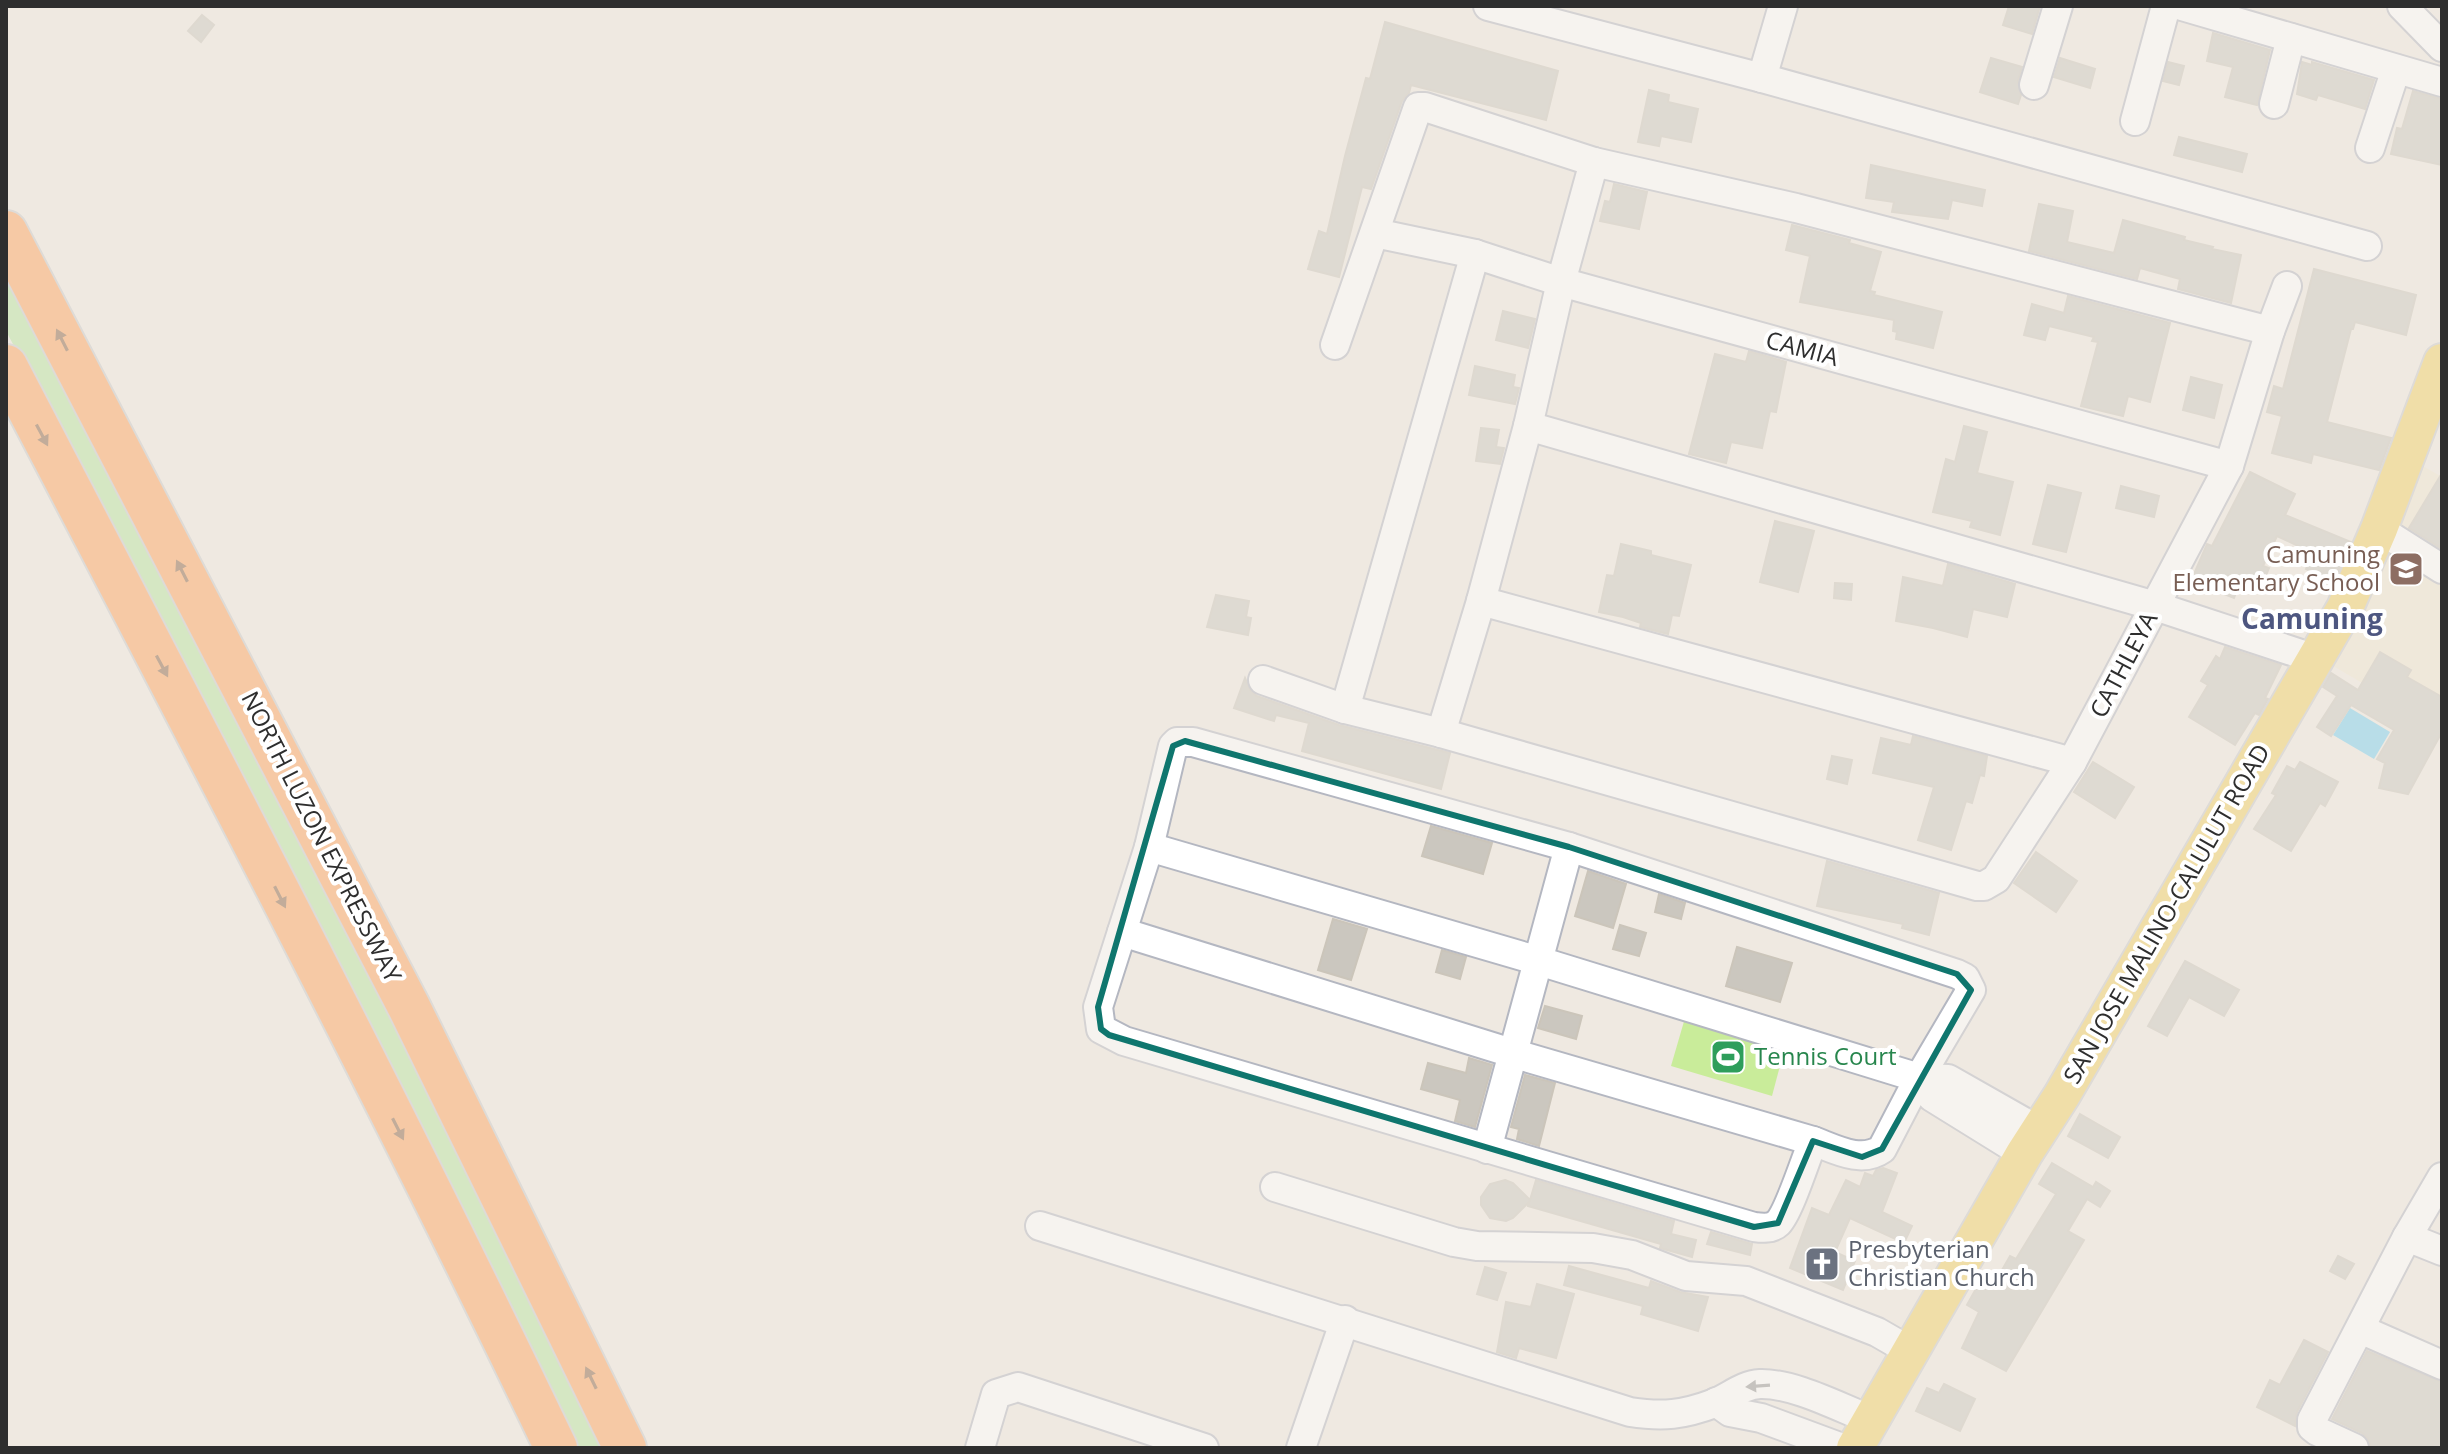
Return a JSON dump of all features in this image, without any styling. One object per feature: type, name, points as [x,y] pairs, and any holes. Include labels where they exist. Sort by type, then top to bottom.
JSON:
[{"type":"highway","name":"NORTH LUZON EXPRESSWAY","points":[[6,232],[409,1007],[625,1448]]},
{"type":"highway","points":[[6,366],[185,709],[501,1332],[556,1448]]},
{"type":"main road","name":"SAN JOSE MALINO-CALULUT ROAD","points":[[1864,1434],[2031,1142],[2062,1095],[2345,608],[2379,529],[2442,362]]},
{"type":"street","points":[[1488,6],[1762,78],[2367,246]]},
{"type":"street","points":[[1762,78],[1783,6]]},
{"type":"street","points":[[2034,85],[2058,6]]},
{"type":"street","points":[[2135,121],[2166,6]]},
{"type":"street","points":[[2182,6],[2442,82]]},
{"type":"street","points":[[2402,6],[2439,39]]},
{"type":"street","points":[[2274,104],[2291,38]]},
{"type":"street","points":[[2370,148],[2396,69]]},
{"type":"street","points":[[1335,345],[1418,107],[1594,162],[1796,208],[2270,331]]},
{"type":"street","points":[[1263,680],[1345,709],[1441,733],[1481,601],[1528,426],[1561,282],[1594,162]]},
{"type":"street","name":"CAMIA","points":[[1375,233],[1475,254],[1561,282],[2229,466]]},
{"type":"street","points":[[1345,709],[1475,254]]},
{"type":"street","name":"CATHLEYA","points":[[1441,733],[1984,886],[1996,879],[2072,762],[2229,466],[2287,286]]},
{"type":"street","points":[[1528,426],[2155,606],[2316,659]]},
{"type":"street","points":[[2379,529],[2442,569]]},
{"type":"street","points":[[1481,601],[2072,762]]},
{"type":"street","points":[[1122,932],[1515,1054],[1813,1141],[1862,1157],[1882,1149],[1919,1078],[1968,998],[1971,990],[1965,978],[1569,847],[1185,741],[1173,746],[1149,847],[1098,1007],[1101,1029],[1109,1035],[1754,1227],[1768,1228],[1778,1223],[1813,1141]]},
{"type":"street","points":[[1149,847],[1539,961],[1919,1078],[1948,1079],[1980,1111],[2031,1142]]},
{"type":"street","points":[[1487,1149],[1569,847]]},
{"type":"street","points":[[2354,1448],[2317,1431],[2312,1427],[2312,1420],[2407,1237],[2442,1177]]},
{"type":"street","points":[[1275,1187],[1454,1242],[1477,1246],[1593,1248],[1632,1255],[1686,1276],[1746,1281],[1877,1332],[1910,1351]]},
{"type":"street","points":[[1040,1226],[1630,1412],[1674,1416],[1716,1402],[1745,1387],[1760,1384],[1781,1386],[1815,1398],[1864,1434]]},
{"type":"street","points":[[2407,1237],[2442,1251]]},
{"type":"street","points":[[1301,1448],[1345,1320]]},
{"type":"street","points":[[2360,1329],[2442,1365]]},
{"type":"street","points":[[980,1448],[996,1394],[1018,1387],[1138,1437],[1204,1448]]},
{"type":"street","points":[[1802,1433],[1815,1398]]},
{"type":"street","points":[[1716,1402],[1730,1412],[1761,1418],[1842,1448]]},
{"type":"highlighted area","points":[[1185,741],[1569,847],[1957,974],[1971,990],[1882,1149],[1862,1157],[1813,1141],[1778,1223],[1754,1227],[1109,1035],[1101,1029],[1098,1007],[1173,746]]},
{"type":"shaded area","name":"Camuning Elementary School","points":[[2421,465],[2442,477],[2442,730],[2323,660]]},
{"type":"green space","points":[[6,254],[615,1448],[572,1448],[110,526],[6,331]]},
{"type":"green space","name":"Tennis Court","points":[[1685,1018],[1785,1047],[1772,1096],[1671,1066]]},
{"type":"water","points":[[2350,708],[2390,732],[2374,759],[2333,735]]},
{"type":"building","points":[[2009,6],[2040,6],[2032,34],[2003,25]]},
{"type":"building","points":[[202,15],[214,25],[201,42],[188,31]]},
{"type":"building","points":[[1385,22],[1558,71],[1546,120],[1411,85],[1402,101],[1371,189],[1362,187],[1339,277],[1308,269],[1319,231],[1327,234],[1366,78],[1370,79]]},
{"type":"building","points":[[2213,33],[2270,50],[2257,105],[2225,97],[2233,67],[2207,61]]},
{"type":"building","points":[[1991,58],[2022,67],[2018,81],[2021,95],[2018,104],[1980,92]]},
{"type":"building","points":[[2060,58],[2095,69],[2090,88],[2054,77]]},
{"type":"building","points":[[2168,62],[2184,66],[2179,85],[2163,81]]},
{"type":"building","points":[[2302,62],[2312,65],[2312,62],[2374,80],[2365,109],[2318,95],[2316,100],[2297,94]]},
{"type":"building","points":[[1649,90],[1669,95],[1668,102],[1698,109],[1691,142],[1661,136],[1659,146],[1638,142]]},
{"type":"building","points":[[2413,91],[2442,99],[2442,165],[2391,154],[2397,128],[2402,129]]},
{"type":"building","points":[[2179,137],[2247,154],[2242,172],[2174,155]]},
{"type":"building","points":[[1871,165],[1985,190],[1982,206],[1952,200],[1948,219],[1892,212],[1894,202],[1866,198]]},
{"type":"building","points":[[1614,184],[1647,192],[1639,229],[1600,221],[1605,201],[1610,202]]},
{"type":"building","points":[[2039,204],[2073,211],[2067,242],[2114,253],[2123,220],[2185,237],[2184,240],[2212,249],[2241,255],[2231,303],[2178,289],[2180,279],[2140,268],[2137,279],[2029,251]]},
{"type":"building","points":[[1792,225],[1850,240],[1849,243],[1881,252],[1870,291],[1875,292],[1874,295],[1942,312],[1933,348],[1896,339],[1894,320],[1800,302],[1810,256],[1786,250]]},
{"type":"building","points":[[2314,269],[2416,295],[2406,335],[2355,322],[2327,422],[2391,438],[2379,470],[2313,454],[2311,463],[2272,453],[2282,416],[2267,412],[2274,386],[2283,389]]},
{"type":"building","points":[[2068,296],[2170,323],[2150,402],[2128,396],[2123,416],[2081,406],[2098,342],[2092,341],[2094,337],[2049,326],[2045,340],[2024,335],[2032,304],[2064,313]]},
{"type":"building","points":[[1503,311],[1535,319],[1528,348],[1496,340]]},
{"type":"building","points":[[1749,351],[1786,362],[1776,412],[1770,411],[1762,448],[1731,442],[1726,463],[1689,454],[1715,354],[1746,362]]},
{"type":"building","points":[[1475,366],[1515,375],[1513,387],[1519,388],[1515,404],[1469,395]]},
{"type":"building","points":[[2191,377],[2222,385],[2214,418],[2183,410]]},
{"type":"building","points":[[1964,426],[1987,432],[1977,473],[2013,482],[2000,535],[1970,527],[1972,521],[1933,512],[1946,459],[1955,462]]},
{"type":"building","points":[[1481,428],[1499,430],[1496,447],[1504,448],[1500,464],[1476,461]]},
{"type":"building","points":[[2250,472],[2295,494],[2285,515],[2351,542],[2334,581],[2306,569],[2313,553],[2277,536],[2263,566],[2269,568],[2259,592],[2239,585],[2234,598],[2191,581],[2207,544],[2212,546]]},
{"type":"building","points":[[2442,473],[2442,549],[2409,528]]},
{"type":"building","points":[[2048,485],[2081,493],[2066,552],[2033,544]]},
{"type":"building","points":[[2121,486],[2159,496],[2154,517],[2116,508]]},
{"type":"building","points":[[1775,521],[1814,531],[1798,592],[1760,582]]},
{"type":"building","points":[[1621,544],[1691,565],[1679,616],[1672,615],[1668,634],[1640,627],[1641,623],[1623,617],[1599,612],[1607,575],[1614,576]]},
{"type":"building","points":[[1948,564],[2015,584],[2007,617],[1973,609],[1967,637],[1896,621],[1903,577],[1943,586]]},
{"type":"building","points":[[1835,583],[1852,584],[1851,600],[1834,598]]},
{"type":"building","points":[[1216,595],[1249,601],[1246,617],[1251,618],[1248,635],[1207,627]]},
{"type":"building","points":[[2225,647],[2281,665],[2259,715],[2255,713],[2235,745],[2189,717],[2208,685],[2201,681],[2216,656],[2220,659]]},
{"type":"building","points":[[2380,652],[2411,670],[2407,677],[2442,697],[2442,732],[2408,794],[2379,788],[2385,763],[2377,759],[2394,730],[2351,705],[2331,736],[2317,727],[2337,696],[2323,687],[2331,673],[2358,690]]},
{"type":"building","points":[[1245,678],[1250,690],[1257,696],[1339,725],[1450,753],[1441,789],[1302,751],[1309,723],[1276,715],[1274,721],[1234,708]]},
{"type":"building","points":[[1913,736],[1987,756],[1984,776],[1980,775],[1972,803],[1966,801],[1951,850],[1918,840],[1934,787],[1873,773],[1881,738],[1911,745]]},
{"type":"building","points":[[1832,756],[1852,760],[1847,784],[1827,779]]},
{"type":"building","points":[[2093,762],[2134,787],[2115,818],[2074,792]]},
{"type":"building","points":[[2300,762],[2338,782],[2325,806],[2320,803],[2291,851],[2254,829],[2276,795],[2272,793],[2287,766],[2295,770]]},
{"type":"building","points":[[1431,826],[1492,843],[1483,874],[1422,856]]},
{"type":"building","points":[[2036,852],[2077,881],[2056,912],[2014,883]]},
{"type":"building","points":[[1827,861],[1939,893],[1929,935],[1902,928],[1903,924],[1817,906]]},
{"type":"building","points":[[1588,871],[1626,884],[1613,928],[1575,916]]},
{"type":"building","points":[[1659,894],[1685,903],[1681,919],[1655,912]]},
{"type":"building","points":[[1333,919],[1367,929],[1351,980],[1318,970]]},
{"type":"building","points":[[1620,925],[1646,933],[1639,956],[1613,949]]},
{"type":"building","points":[[1737,947],[1792,963],[1780,1002],[1726,986]]},
{"type":"building","points":[[1442,950],[1466,957],[1460,979],[1436,972]]},
{"type":"building","points":[[2185,961],[2239,990],[2224,1016],[2189,997],[2167,1036],[2148,1026]]},
{"type":"building","points":[[1545,1006],[1582,1016],[1576,1039],[1538,1028]]},
{"type":"building","points":[[1469,1058],[1492,1065],[1475,1127],[1455,1121],[1460,1100],[1421,1089],[1428,1063],[1466,1073]]},
{"type":"building","points":[[1525,1075],[1555,1083],[1539,1146],[1517,1139],[1519,1129],[1511,1127]]},
{"type":"building","points":[[2080,1114],[2120,1137],[2108,1158],[2068,1136]]},
{"type":"building","points":[[2052,1163],[2093,1187],[2096,1182],[2110,1191],[2100,1207],[2087,1199],[2068,1231],[2084,1240],[2006,1371],[1962,1348],[1979,1312],[1967,1305],[1982,1278],[1994,1284],[2010,1256],[2016,1259],[2056,1194],[2039,1184]]},
{"type":"building","points":[[1883,1168],[1897,1173],[1882,1212],[1912,1226],[1904,1243],[1850,1218],[1835,1252],[1855,1261],[1843,1290],[1790,1268],[1812,1208],[1829,1215],[1846,1180],[1860,1187],[1865,1173],[1873,1176],[1876,1170]]},
{"type":"building","points":[[1505,1180],[1513,1183],[1530,1200],[1536,1180],[1674,1221],[1671,1234],[1696,1240],[1692,1257],[1660,1248],[1661,1244],[1528,1206],[1529,1202],[1506,1221],[1490,1218],[1481,1205],[1481,1197],[1490,1184]]},
{"type":"building","points":[[1711,1232],[1752,1244],[1750,1255],[1707,1244]]},
{"type":"building","points":[[2338,1256],[2354,1264],[2345,1279],[2330,1271]]},
{"type":"building","points":[[1569,1266],[1649,1288],[1651,1281],[1680,1292],[1708,1297],[1698,1331],[1641,1314],[1643,1306],[1564,1285]]},
{"type":"building","points":[[1485,1267],[1506,1273],[1497,1300],[1477,1294]]},
{"type":"building","points":[[1537,1284],[1574,1294],[1556,1358],[1519,1348],[1516,1358],[1497,1352],[1506,1302],[1531,1307]]},
{"type":"building","points":[[2304,1340],[2328,1352],[2297,1412],[2295,1426],[2257,1407],[2270,1380],[2280,1385]]},
{"type":"building","points":[[2367,1351],[2442,1382],[2442,1448],[2371,1448],[2362,1433],[2332,1419]]},
{"type":"building","points":[[1944,1384],[1975,1399],[1960,1431],[1916,1411],[1927,1388],[1939,1393]]},
{"type":"place","name":"Camuning Elementary School","points":[[2406,569]]},
{"type":"place","name":"Tennis Court","points":[[1728,1057]]},
{"type":"place","name":"Presbyterian Christian Church","points":[[1822,1264]]},
{"type":"district","name":"Camuning","points":[[2312,619]]}]
